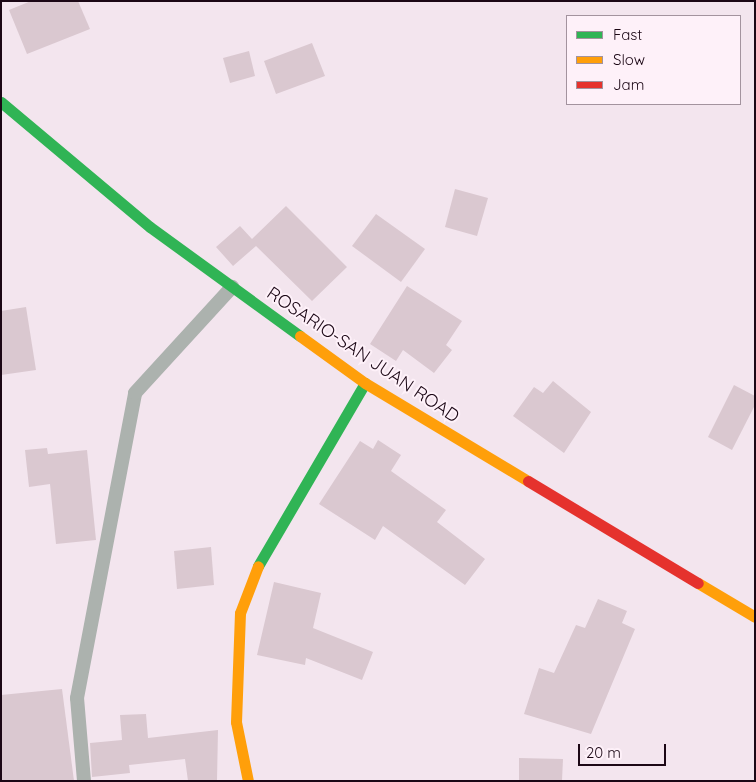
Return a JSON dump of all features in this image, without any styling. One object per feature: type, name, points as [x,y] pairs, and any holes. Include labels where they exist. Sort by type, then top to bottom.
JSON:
[{"type":"main road","name":"ROSARIO-SAN JUAN ROAD","points":[[1,102],[150,227],[365,383],[755,617]]},
{"type":"main road","points":[[248,781],[236,722],[240,613],[262,556],[365,383]]},
{"type":"lane","points":[[84,781],[77,698],[135,393],[232,287]]},
{"type":"building","points":[[31,1],[78,1],[90,29],[27,54],[9,10]]},
{"type":"building","points":[[312,43],[325,76],[276,94],[264,61]]},
{"type":"building","points":[[249,51],[255,76],[230,83],[223,58]]},
{"type":"building","points":[[455,189],[488,198],[477,236],[445,227]]},
{"type":"building","points":[[286,206],[347,267],[312,301],[256,246],[233,266],[216,247],[240,226],[252,239]]},
{"type":"building","points":[[376,214],[425,249],[401,282],[352,246]]},
{"type":"building","points":[[407,286],[462,321],[446,345],[452,350],[434,373],[403,350],[396,361],[370,344]]},
{"type":"building","points":[[26,307],[36,370],[1,375],[1,311]]},
{"type":"building","points":[[553,381],[591,412],[564,453],[513,416],[534,387],[543,393]]},
{"type":"building","points":[[734,385],[755,396],[755,405],[732,450],[708,437]]},
{"type":"building","points":[[378,440],[401,455],[391,471],[446,510],[437,522],[485,559],[465,585],[383,526],[375,540],[319,504],[360,441],[373,449]]},
{"type":"building","points":[[47,448],[48,454],[87,450],[96,540],[56,544],[50,484],[29,487],[25,450]]},
{"type":"building","points":[[211,547],[214,585],[177,589],[174,551]]},
{"type":"building","points":[[274,582],[321,593],[313,628],[373,652],[362,680],[306,658],[305,665],[257,655]]},
{"type":"building","points":[[598,599],[627,611],[622,623],[635,629],[591,734],[524,714],[539,668],[554,673],[576,625],[585,628]]},
{"type":"building","points":[[62,689],[74,781],[1,781],[1,695]]},
{"type":"building","points":[[146,714],[148,738],[218,730],[217,781],[188,781],[185,759],[129,765],[130,773],[92,777],[90,743],[122,740],[120,715]]},
{"type":"building","points":[[519,758],[563,759],[562,781],[519,781]]},
{"type":"traffic: fast","points":[[1,102],[150,227],[300,336]]},
{"type":"traffic: fast","points":[[258,566],[365,383]]},
{"type":"traffic: slow","points":[[300,336],[365,383],[528,481]]},
{"type":"traffic: slow","points":[[248,781],[236,722],[240,613],[258,566]]},
{"type":"traffic: slow","points":[[698,583],[755,617]]},
{"type":"traffic: jam","points":[[528,481],[698,583]]}]
